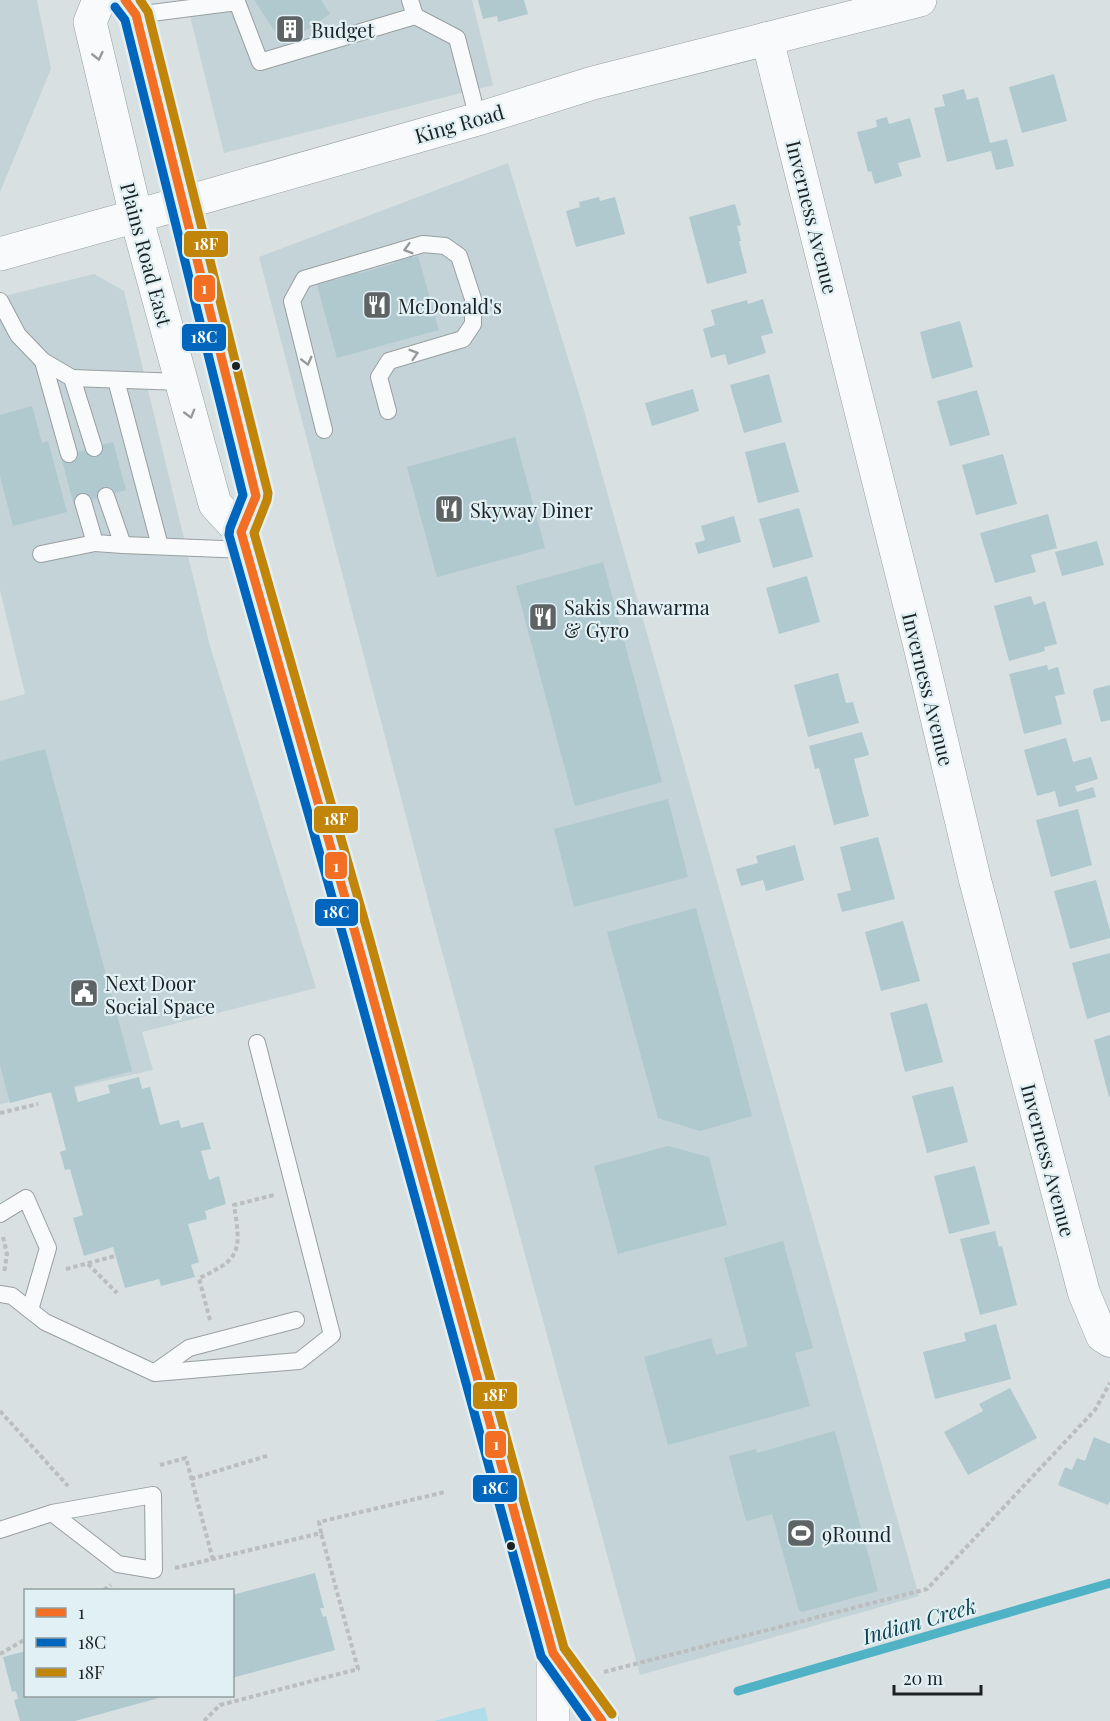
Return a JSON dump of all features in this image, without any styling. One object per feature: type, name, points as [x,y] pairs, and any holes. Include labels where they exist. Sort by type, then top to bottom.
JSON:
[{"type":"main road","name":"Plains Road East","points":[[99,0],[90,22],[136,216],[215,504],[244,541],[359,947],[554,1653],[553,1721]]},
{"type":"main road","name":"King Road","points":[[0,254],[478,119],[593,83],[920,0]]},
{"type":"main road","points":[[130,8],[183,203],[256,496],[244,541]]},
{"type":"main road","name":"Plains Road East","points":[[554,1653],[602,1721]]},
{"type":"street","name":"Inverness Avenue","points":[[768,38],[975,880],[1084,1293],[1106,1339]]},
{"type":"lane","points":[[130,8],[237,2],[260,62],[412,8],[457,38],[478,119]]},
{"type":"lane","points":[[324,430],[292,301],[304,279],[423,244],[445,246],[459,256],[473,299],[473,324],[463,339],[389,361],[380,377],[388,411]]},
{"type":"lane","points":[[0,302],[18,335],[43,361],[72,378],[181,382]]},
{"type":"lane","points":[[43,361],[69,454]]},
{"type":"lane","points":[[72,378],[94,448]]},
{"type":"lane","points":[[116,380],[160,546]]},
{"type":"lane","points":[[106,496],[123,545]]},
{"type":"lane","points":[[83,502],[94,543]]},
{"type":"lane","points":[[41,554],[94,543],[160,546],[244,541]]},
{"type":"lane","points":[[1,1289],[45,1322],[155,1373],[299,1360],[332,1335],[257,1043]]},
{"type":"lane","points":[[0,1214],[26,1198],[48,1248],[30,1310]]},
{"type":"lane","points":[[155,1373],[189,1348],[296,1320]]},
{"type":"lane","points":[[0,1530],[52,1513],[153,1495],[154,1570],[118,1564],[52,1513]]},
{"type":"path","points":[[0,1113],[38,1104]]},
{"type":"path","points":[[215,1341],[199,1278],[223,1267],[235,1253],[238,1233],[234,1205],[294,1189]]},
{"type":"path","points":[[0,1227],[7,1254],[1,1289]]},
{"type":"path","points":[[40,1277],[115,1256]]},
{"type":"path","points":[[88,1263],[117,1293]]},
{"type":"path","points":[[574,1682],[624,1666],[927,1589],[1095,1410],[1110,1383]]},
{"type":"path","points":[[0,1411],[87,1507]]},
{"type":"path","points":[[191,1479],[270,1455]]},
{"type":"path","points":[[160,1465],[186,1458],[213,1560]]},
{"type":"path","points":[[204,1721],[220,1705],[358,1669],[319,1522],[445,1492]]},
{"type":"path","points":[[154,1570],[182,1568],[321,1533]]},
{"type":"path","points":[[0,1654],[24,1639]]},
{"type":"shaded area","points":[[0,0],[37,0],[51,69],[0,192]]},
{"type":"shaded area","points":[[186,0],[472,0],[493,85],[224,153]]},
{"type":"shaded area","points":[[508,163],[583,407],[919,1596],[640,1675],[429,904],[259,257]]},
{"type":"shaded area","points":[[94,274],[124,291],[210,646],[316,988],[142,1032],[153,1070],[0,1104],[0,701],[25,694],[0,590],[0,297]]},
{"type":"shaded area","points":[[485,1707],[488,1721],[434,1721]]},
{"type":"building","name":"Budget","points":[[254,0],[321,0],[330,14],[284,45]]},
{"type":"building","points":[[478,0],[524,0],[528,14],[498,22],[497,16],[483,19]]},
{"type":"building","points":[[1054,74],[1067,121],[1022,133],[1009,87]]},
{"type":"building","points":[[964,89],[967,100],[978,97],[990,143],[1007,139],[1014,166],[996,170],[991,151],[947,162],[934,108],[945,106],[942,95]]},
{"type":"building","points":[[887,117],[889,124],[910,118],[921,157],[898,163],[902,176],[875,184],[871,171],[868,172],[857,132],[877,127],[876,120]]},
{"type":"building","points":[[599,197],[600,201],[615,197],[625,234],[576,247],[566,211],[580,207],[579,202]]},
{"type":"building","points":[[735,204],[741,225],[737,226],[741,241],[739,241],[747,273],[707,284],[689,217]]},
{"type":"building","name":"McDonald's","points":[[412,254],[413,258],[418,256],[439,330],[337,358],[316,281],[334,276],[335,280],[343,278],[341,273],[357,269],[358,274],[395,263],[394,259]]},
{"type":"building","points":[[763,299],[773,333],[761,336],[766,353],[728,365],[725,354],[711,358],[703,329],[715,325],[711,310],[747,300],[748,304]]},
{"type":"building","points":[[960,321],[973,367],[932,379],[920,332]]},
{"type":"building","points":[[769,374],[782,422],[744,433],[730,385]]},
{"type":"building","points":[[693,389],[699,411],[652,426],[645,403]]},
{"type":"building","points":[[977,390],[990,435],[950,446],[937,401]]},
{"type":"building","points":[[32,406],[42,443],[48,441],[67,512],[13,526],[0,476],[0,415]]},
{"type":"building","points":[[515,437],[545,548],[437,577],[407,467]]},
{"type":"building","points":[[113,442],[126,490],[74,505],[61,457]]},
{"type":"building","points":[[785,442],[799,492],[758,503],[745,452]]},
{"type":"building","points":[[1003,454],[1017,504],[976,515],[962,465]]},
{"type":"building","points":[[799,508],[813,557],[773,568],[759,519]]},
{"type":"building","points":[[1048,514],[1057,548],[1031,555],[1036,572],[995,583],[980,533]]},
{"type":"building","points":[[734,516],[741,542],[698,554],[695,543],[705,540],[701,526]]},
{"type":"building","points":[[1097,541],[1104,565],[1062,576],[1055,552]]},
{"type":"building","points":[[603,562],[662,782],[575,806],[516,586]]},
{"type":"building","points":[[807,576],[820,622],[779,634],[766,588]]},
{"type":"building","points":[[1031,596],[1034,605],[1045,601],[1057,644],[1044,647],[1045,651],[1009,661],[994,606]]},
{"type":"building","points":[[1047,665],[1048,670],[1058,667],[1065,694],[1055,696],[1062,724],[1024,734],[1009,674]]},
{"type":"building","points":[[838,673],[846,703],[853,702],[859,723],[808,737],[794,685]]},
{"type":"building","points":[[1110,685],[1110,720],[1101,722],[1093,692],[1094,689]]},
{"type":"building","points":[[862,732],[869,755],[854,759],[869,816],[834,825],[819,768],[815,769],[809,746]]},
{"type":"building","points":[[1066,738],[1073,762],[1091,757],[1098,779],[1075,786],[1077,792],[1093,787],[1096,797],[1059,807],[1055,791],[1037,796],[1024,750]]},
{"type":"building","points":[[45,749],[132,1071],[74,1086],[78,1102],[110,1093],[108,1085],[139,1077],[142,1089],[150,1087],[160,1125],[179,1120],[181,1128],[203,1122],[211,1149],[201,1151],[209,1180],[219,1176],[226,1204],[205,1211],[207,1219],[188,1224],[199,1262],[191,1265],[195,1277],[161,1286],[159,1279],[125,1288],[113,1247],[84,1256],[73,1218],[83,1215],[70,1169],[65,1170],[60,1152],[66,1150],[51,1092],[10,1103],[0,1065],[0,761]]},
{"type":"building","points":[[668,799],[688,877],[574,907],[554,829]]},
{"type":"building","points":[[1078,809],[1092,865],[1051,877],[1036,820]]},
{"type":"building","points":[[878,837],[895,899],[842,912],[837,894],[851,890],[840,847]]},
{"type":"building","points":[[795,845],[804,880],[766,891],[763,880],[741,886],[736,869],[758,863],[756,856]]},
{"type":"building","points":[[1096,880],[1110,938],[1070,949],[1054,891]]},
{"type":"building","points":[[696,908],[752,1116],[700,1131],[658,1118],[607,932]]},
{"type":"building","points":[[903,921],[920,981],[881,991],[865,932]]},
{"type":"building","points":[[1110,953],[1110,1012],[1087,1019],[1072,963]]},
{"type":"building","points":[[927,1003],[943,1062],[905,1072],[890,1013]]},
{"type":"building","points":[[1110,1035],[1110,1096],[1109,1097],[1094,1040]]},
{"type":"building","points":[[953,1086],[968,1142],[927,1153],[912,1096]]},
{"type":"building","points":[[668,1146],[709,1157],[727,1225],[618,1254],[594,1166]]},
{"type":"building","points":[[975,1166],[990,1224],[949,1234],[934,1176]]},
{"type":"building","points":[[995,1231],[999,1247],[1002,1246],[1017,1305],[980,1315],[960,1239]]},
{"type":"building","points":[[783,1241],[813,1348],[795,1353],[810,1406],[668,1445],[644,1357],[711,1338],[716,1355],[748,1346],[724,1258]]},
{"type":"building","points":[[996,1324],[1011,1379],[935,1399],[923,1352],[966,1341],[964,1333]]},
{"type":"building","points":[[1010,1388],[1037,1438],[968,1475],[944,1432],[983,1411],[979,1404]]},
{"type":"building","points":[[835,1431],[878,1591],[802,1612],[799,1610],[772,1514],[746,1521],[729,1456],[756,1449],[757,1453]]},
{"type":"building","points":[[1094,1437],[1110,1444],[1110,1501],[1108,1505],[1058,1485],[1065,1467],[1072,1470],[1077,1458],[1085,1461]]},
{"type":"building","points":[[315,1573],[324,1608],[320,1608],[323,1617],[326,1616],[335,1650],[234,1677],[234,1594]]},
{"type":"building","points":[[24,1652],[24,1697],[162,1697],[75,1721],[20,1721],[14,1700],[18,1699],[16,1691],[12,1692],[3,1657]]},
{"type":"waterway","name":"Indian Creek","points":[[738,1691],[1110,1583]]},
{"type":"transit line","name":"1","points":[[125,0],[136,15],[256,496],[241,532],[356,936],[553,1653],[602,1721]]},
{"type":"transit line","name":"18F","points":[[140,0],[148,12],[268,493],[254,533],[368,933],[564,1648],[612,1714]]},
{"type":"transit line","name":"18C","points":[[115,7],[125,20],[243,495],[229,535],[344,939],[541,1656],[587,1721]]},
{"type":"place","name":"Budget","points":[[290,29]]},
{"type":"place","name":"McDonald's","points":[[377,305]]},
{"type":"place","name":"Skyway Diner","points":[[449,509]]},
{"type":"place","name":"Sakis Shawarma & Gyro","points":[[543,617]]},
{"type":"place","name":"Next Door Social Space","points":[[84,993]]},
{"type":"place","name":"9Round","points":[[801,1533]]}]
